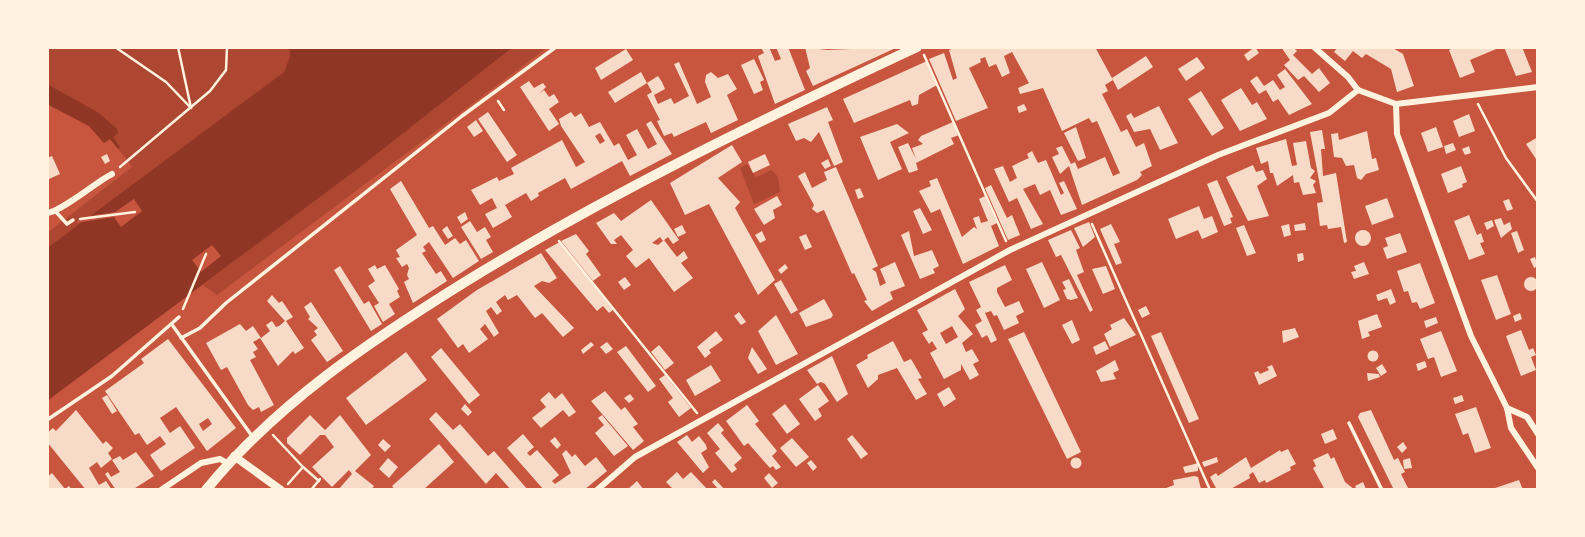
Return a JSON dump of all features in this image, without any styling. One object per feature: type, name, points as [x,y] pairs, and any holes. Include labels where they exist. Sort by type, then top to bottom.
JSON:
[{"type":"main road","points":[[205,490],[252,436],[321,378],[385,333],[551,230],[681,161],[919,47]]},
{"type":"street","points":[[1314,47],[1348,77],[1358,90],[1396,104],[1538,87]]},
{"type":"street","points":[[597,490],[635,457],[702,418],[1010,250],[1218,155],[1329,113],[1358,90]]},
{"type":"street","points":[[1396,104],[1397,134],[1401,147],[1471,336],[1507,408],[1511,428],[1538,468]]},
{"type":"street","points":[[47,213],[56,212],[83,190],[112,174]]},
{"type":"street","points":[[1507,408],[1527,417],[1538,433]]},
{"type":"street","points":[[161,490],[201,463],[220,459],[230,460],[282,490]]},
{"type":"lane","points":[[181,338],[200,328],[260,276],[493,93],[556,47]]},
{"type":"lane","points":[[56,212],[67,224],[73,220]]},
{"type":"lane","points":[[47,420],[112,376],[173,326],[180,315]]},
{"type":"lane","points":[[173,326],[252,436]]},
{"type":"lane","points":[[1349,423],[1382,490]]},
{"type":"path","points":[[115,47],[166,82],[191,108]]},
{"type":"path","points":[[178,47],[191,108]]},
{"type":"path","points":[[112,174],[191,108],[223,75],[227,47]]},
{"type":"path","points":[[919,47],[1010,250]]},
{"type":"path","points":[[493,93],[504,110]]},
{"type":"path","points":[[1474,96],[1506,158],[1538,202]]},
{"type":"path","points":[[73,220],[135,212]]},
{"type":"path","points":[[1087,213],[1210,490]]},
{"type":"path","points":[[551,230],[702,418]]},
{"type":"path","points":[[180,315],[206,254]]},
{"type":"path","points":[[274,435],[303,467],[320,480],[311,490]]},
{"type":"path","points":[[282,490],[303,467]]},
{"type":"shaded area","points":[[47,47],[289,47],[290,56],[284,72],[47,248],[47,233],[132,167],[111,139],[104,143],[89,126],[47,104]]},
{"type":"shaded area","points":[[289,47],[513,47],[360,167],[47,401],[47,248],[284,72],[290,56]]},
{"type":"shaded area","points":[[513,47],[548,47],[217,295],[203,285]]},
{"type":"shaded area","points":[[47,84],[99,113],[117,129],[118,133],[113,137],[120,147],[118,149],[110,139],[104,143],[89,126],[47,104]]},
{"type":"shaded area","points":[[747,164],[756,177],[772,170],[778,177],[780,192],[754,204],[740,168]]},
{"type":"pier","points":[[134,199],[142,211],[121,227],[114,217],[76,223],[83,217],[115,212]]},
{"type":"pier","points":[[212,245],[221,256],[201,272],[192,260]]},
{"type":"building","points":[[761,47],[769,47],[775,61],[781,59],[776,47],[788,47],[805,90],[775,104],[758,56],[764,53]]},
{"type":"building","points":[[805,47],[827,50],[898,47],[813,86],[806,71],[810,68]]},
{"type":"building","points":[[957,47],[1095,47],[1113,80],[1105,85],[1108,91],[1102,94],[1121,132],[1127,129],[1136,147],[1144,143],[1152,166],[1140,172],[1142,175],[1137,180],[1082,205],[1069,166],[1060,174],[1052,157],[1059,154],[1056,148],[1062,146],[1071,164],[1075,162],[1078,169],[1105,157],[1113,176],[1120,173],[1097,121],[1092,123],[1089,118],[1062,131],[1043,88],[1020,94],[1018,88],[1029,83],[1012,52],[1004,56],[1010,73],[1002,77],[996,64],[989,67],[985,57],[969,68],[988,108],[956,121],[929,59],[944,53],[953,80],[957,78],[949,50]]},
{"type":"building","points":[[1255,47],[1259,53],[1248,61],[1244,55]]},
{"type":"building","points":[[1281,47],[1293,47],[1297,51],[1293,55],[1312,74],[1319,68],[1330,83],[1319,92],[1304,76],[1298,80],[1284,65],[1290,60]]},
{"type":"building","points":[[1338,47],[1391,47],[1403,54],[1414,86],[1397,92],[1391,69],[1366,54],[1362,58],[1353,51],[1345,61],[1334,52]]},
{"type":"building","points":[[1455,47],[1501,47],[1470,60],[1475,72],[1460,78],[1449,50]]},
{"type":"building","points":[[1504,47],[1522,47],[1532,72],[1516,76]]},
{"type":"building","points":[[626,49],[633,60],[601,80],[595,68]]},
{"type":"building","points":[[1146,56],[1153,67],[1118,90],[1112,78]]},
{"type":"building","points":[[1197,57],[1205,68],[1186,81],[1178,69]]},
{"type":"building","points":[[754,59],[764,80],[760,82],[763,90],[754,94],[741,65]]},
{"type":"building","points":[[927,61],[937,85],[919,95],[918,104],[912,106],[910,100],[854,123],[843,99]]},
{"type":"building","points":[[679,62],[697,104],[711,97],[705,82],[706,75],[711,72],[718,78],[728,74],[737,89],[727,95],[738,120],[711,133],[706,122],[674,137],[672,133],[664,136],[657,121],[660,120],[647,95],[652,92],[647,83],[658,76],[662,82],[665,89],[654,95],[658,104],[671,98],[674,104],[689,96],[674,64]]},
{"type":"building","points":[[1285,69],[1312,104],[1289,115],[1278,99],[1273,102],[1266,90],[1259,94],[1250,81],[1257,76],[1264,86],[1273,80],[1280,90],[1285,87],[1277,75]]},
{"type":"building","points":[[641,72],[647,83],[615,103],[608,92]]},
{"type":"building","points":[[529,81],[534,88],[543,83],[546,87],[539,94],[544,90],[549,97],[554,94],[559,102],[549,109],[559,124],[549,131],[520,87]]},
{"type":"building","points":[[1241,88],[1252,105],[1257,102],[1267,119],[1240,131],[1221,100]]},
{"type":"building","points":[[1201,91],[1224,128],[1212,136],[1188,99]]},
{"type":"building","points":[[1024,104],[1027,110],[1019,113],[1017,107]]},
{"type":"building","points":[[1159,106],[1178,143],[1160,150],[1150,129],[1134,132],[1126,116],[1131,113],[1134,118]]},
{"type":"building","points":[[827,107],[833,120],[828,122],[843,162],[834,166],[819,132],[811,142],[804,138],[796,141],[788,124]]},
{"type":"building","points":[[488,112],[517,155],[507,162],[478,119]]},
{"type":"building","points":[[571,112],[575,117],[581,113],[589,127],[600,122],[614,146],[619,143],[628,160],[637,155],[626,135],[637,129],[648,149],[657,144],[646,124],[651,121],[672,154],[630,176],[622,161],[571,189],[565,178],[538,193],[539,196],[531,201],[526,193],[505,205],[512,217],[493,228],[485,214],[497,208],[492,198],[480,205],[471,190],[497,177],[499,181],[514,174],[511,168],[562,140],[576,167],[585,162],[559,119]],"holes":[[[600,133],[605,141],[600,144],[595,136]]]},
{"type":"building","points":[[1469,114],[1475,131],[1459,137],[1453,121]]},
{"type":"building","points":[[476,120],[483,131],[474,137],[467,127]]},
{"type":"building","points":[[953,122],[959,135],[951,138],[954,144],[916,163],[918,170],[909,173],[898,147],[908,143],[916,159],[912,148],[923,144],[918,140],[921,136]]},
{"type":"building","points":[[897,124],[909,133],[890,142],[902,169],[878,180],[860,137]]},
{"type":"building","points":[[1076,127],[1086,158],[1078,161],[1064,133]]},
{"type":"building","points":[[1436,127],[1443,147],[1428,152],[1421,133]]},
{"type":"building","points":[[1322,130],[1325,149],[1321,149],[1323,176],[1336,173],[1347,242],[1344,243],[1341,227],[1328,229],[1327,225],[1320,226],[1317,203],[1323,202],[1310,132]]},
{"type":"building","points":[[1367,131],[1372,159],[1376,158],[1379,170],[1366,174],[1361,180],[1357,178],[1354,165],[1346,166],[1342,158],[1334,157],[1331,134],[1338,133],[1339,140]]},
{"type":"building","points":[[1538,137],[1538,158],[1536,159],[1526,144]]},
{"type":"building","points":[[1286,139],[1292,166],[1297,165],[1293,143],[1306,141],[1311,168],[1315,171],[1310,178],[1316,181],[1313,185],[1316,193],[1303,195],[1299,182],[1294,183],[1293,175],[1277,186],[1273,173],[1270,173],[1268,161],[1261,164],[1256,148]]},
{"type":"building","points":[[1453,143],[1456,150],[1446,154],[1444,146]]},
{"type":"building","points":[[732,145],[742,162],[718,178],[740,202],[735,208],[775,280],[758,295],[709,204],[685,215],[670,183]]},
{"type":"building","points":[[1469,146],[1471,153],[1465,155],[1462,149]]},
{"type":"building","points":[[1032,151],[1038,163],[1046,160],[1061,195],[1064,193],[1059,183],[1064,181],[1077,209],[1061,215],[1050,190],[1040,195],[1035,184],[1023,189],[1043,224],[1031,229],[1017,198],[1009,202],[994,169],[1003,166],[1010,182],[1017,178],[1012,166],[1029,158],[1027,154]]},
{"type":"building","points":[[107,154],[110,161],[105,164],[101,157]]},
{"type":"building","points":[[765,154],[770,165],[753,173],[748,162]]},
{"type":"building","points":[[52,156],[60,174],[47,180],[47,158]]},
{"type":"building","points":[[828,159],[831,166],[825,169],[821,163]]},
{"type":"building","points":[[1253,165],[1256,172],[1263,170],[1267,179],[1257,186],[1269,216],[1248,221],[1226,177]]},
{"type":"building","points":[[1461,166],[1467,182],[1462,184],[1463,187],[1448,193],[1441,174]]},
{"type":"building","points":[[836,167],[878,266],[872,269],[876,272],[880,286],[886,283],[880,269],[895,262],[905,286],[890,292],[893,299],[872,311],[864,301],[867,300],[854,273],[852,274],[824,210],[817,213],[812,209],[814,205],[798,176],[805,172],[812,188],[827,180],[824,172]]},
{"type":"building","points":[[937,178],[962,237],[974,227],[977,229],[973,218],[979,216],[981,223],[988,221],[979,199],[985,196],[997,223],[991,226],[999,246],[963,264],[940,209],[931,213],[919,191],[931,186],[929,181]]},
{"type":"building","points":[[1217,180],[1233,217],[1230,218],[1232,223],[1224,226],[1207,184]]},
{"type":"building","points":[[401,181],[429,228],[433,226],[445,245],[455,238],[460,244],[466,240],[479,261],[453,278],[429,242],[423,247],[426,251],[422,253],[436,274],[441,271],[447,281],[413,303],[404,282],[409,279],[409,268],[407,264],[402,267],[396,258],[400,257],[396,250],[417,235],[390,189]]},
{"type":"building","points":[[991,185],[1007,218],[1012,215],[1020,235],[1008,240],[985,188]]},
{"type":"building","points":[[860,188],[864,197],[858,199],[855,190]]},
{"type":"building","points":[[777,196],[782,205],[773,210],[775,218],[764,225],[754,209]]},
{"type":"building","points":[[1387,198],[1394,217],[1372,225],[1365,206]]},
{"type":"building","points":[[1509,199],[1513,209],[1507,211],[1503,201]]},
{"type":"building","points":[[651,200],[679,240],[673,244],[668,237],[664,240],[677,257],[684,251],[688,258],[681,263],[693,278],[674,292],[649,258],[636,268],[626,256],[633,250],[621,235],[614,240],[617,244],[611,244],[596,223],[614,213],[621,221]],"holes":[[[660,237],[663,241],[658,245],[652,243]]]},
{"type":"building","points":[[1199,206],[1204,219],[1212,216],[1218,232],[1202,239],[1198,230],[1176,239],[1168,219]]},
{"type":"building","points":[[920,208],[932,230],[923,234],[913,211]]},
{"type":"building","points":[[465,212],[468,219],[461,224],[457,217]]},
{"type":"building","points":[[1469,215],[1477,235],[1481,233],[1484,242],[1480,243],[1485,254],[1469,260],[1454,221]]},
{"type":"building","points":[[1501,218],[1504,225],[1510,222],[1512,229],[1501,238],[1494,220]]},
{"type":"building","points":[[1492,220],[1494,226],[1487,230],[1484,223]]},
{"type":"building","points":[[470,221],[477,232],[485,227],[491,237],[486,240],[493,252],[481,259],[461,227]]},
{"type":"building","points":[[1089,222],[1095,237],[1083,247],[1074,228]]},
{"type":"building","points":[[1305,223],[1306,230],[1295,231],[1294,225]]},
{"type":"building","points":[[1111,224],[1120,242],[1114,244],[1122,263],[1116,265],[1100,229]]},
{"type":"building","points":[[1289,224],[1291,235],[1284,237],[1281,226]]},
{"type":"building","points":[[682,225],[686,233],[678,237],[674,229]]},
{"type":"building","points":[[1244,225],[1256,253],[1247,256],[1236,228]]},
{"type":"building","points":[[447,226],[453,236],[448,239],[442,230]]},
{"type":"building","points":[[1071,230],[1080,248],[1076,250],[1084,272],[1077,275],[1093,310],[1090,312],[1061,255],[1056,257],[1048,240]]},
{"type":"building","points":[[1363,230],[1371,238],[1363,246],[1355,238]]},
{"type":"building","points":[[762,231],[766,240],[760,243],[755,235]]},
{"type":"building","points":[[909,231],[914,256],[932,250],[939,266],[933,269],[935,273],[920,279],[901,235]]},
{"type":"building","points":[[1517,231],[1524,250],[1518,253],[1511,233]]},
{"type":"building","points":[[1400,233],[1407,252],[1387,259],[1383,248],[1388,246],[1385,238]]},
{"type":"building","points":[[576,234],[589,251],[586,254],[601,275],[593,281],[561,241]]},
{"type":"building","points":[[806,234],[812,247],[805,250],[799,237]]},
{"type":"building","points":[[560,242],[613,310],[609,313],[603,306],[597,311],[545,250]]},
{"type":"building","points":[[541,253],[557,278],[534,286],[574,328],[563,337],[542,313],[535,318],[517,295],[508,300],[505,295],[496,302],[502,311],[497,315],[491,307],[486,311],[499,333],[494,337],[485,324],[480,329],[488,339],[469,353],[463,344],[458,348],[437,319],[477,290]]},
{"type":"building","points":[[1303,253],[1304,260],[1298,262],[1297,254]]},
{"type":"building","points":[[1535,257],[1538,266],[1534,268],[1530,259]]},
{"type":"building","points":[[1042,262],[1060,300],[1044,308],[1026,269]]},
{"type":"building","points":[[1364,262],[1369,274],[1354,279],[1351,272],[1356,271],[1354,266]]},
{"type":"building","points":[[1420,263],[1435,303],[1420,309],[1417,302],[1412,303],[1408,291],[1404,292],[1397,271]]},
{"type":"building","points":[[785,264],[788,268],[781,274],[778,270]]},
{"type":"building","points":[[375,265],[377,269],[385,265],[399,289],[397,291],[400,297],[389,304],[395,314],[383,322],[374,306],[379,303],[368,286],[375,281],[368,269]]},
{"type":"building","points":[[1005,265],[1012,280],[997,288],[997,292],[1005,307],[1019,301],[1024,312],[1016,316],[1019,323],[1004,330],[997,315],[994,316],[991,311],[985,313],[997,340],[991,343],[987,335],[982,338],[975,325],[982,321],[976,310],[981,307],[969,282]]},
{"type":"building","points":[[340,266],[364,304],[369,301],[382,324],[371,331],[334,270]]},
{"type":"building","points":[[1106,266],[1115,289],[1103,294],[1092,269]]},
{"type":"building","points":[[1497,275],[1511,314],[1496,320],[1481,280]]},
{"type":"building","points":[[625,277],[631,285],[624,290],[618,282]]},
{"type":"building","points":[[1531,277],[1536,279],[1536,289],[1531,291],[1526,289],[1524,284],[1526,279]]},
{"type":"building","points":[[1069,279],[1078,298],[1071,300],[1067,299],[1062,282]]},
{"type":"building","points":[[781,280],[798,310],[791,314],[774,284]]},
{"type":"building","points":[[955,289],[965,309],[958,316],[973,334],[962,343],[966,352],[972,349],[979,361],[973,364],[979,375],[970,380],[961,364],[961,370],[944,379],[930,353],[937,349],[932,341],[929,344],[922,333],[928,330],[917,310]],"holes":[[[952,326],[958,337],[946,344],[940,333]]]},
{"type":"building","points":[[1391,289],[1396,302],[1390,305],[1387,298],[1378,301],[1376,295]]},
{"type":"building","points":[[272,295],[279,303],[282,301],[293,317],[286,321],[304,348],[295,354],[293,351],[278,366],[260,338],[253,342],[258,349],[253,352],[256,357],[250,360],[274,405],[261,412],[259,407],[253,410],[248,405],[227,367],[221,370],[206,343],[240,324],[246,331],[253,326],[261,338],[270,331],[266,325],[272,321],[276,327],[279,326],[285,321],[267,301]]},
{"type":"building","points":[[824,299],[833,315],[806,327],[799,313]]},
{"type":"building","points":[[311,302],[343,351],[327,362],[311,340],[317,335],[314,331],[318,328],[308,319],[310,317],[304,307]]},
{"type":"building","points":[[1146,306],[1150,314],[1142,318],[1138,310]]},
{"type":"building","points":[[739,312],[746,322],[741,325],[734,316]]},
{"type":"building","points":[[1520,313],[1522,319],[1515,322],[1513,316]]},
{"type":"building","points":[[1377,314],[1382,327],[1368,332],[1370,336],[1362,339],[1358,321]]},
{"type":"building","points":[[776,315],[798,354],[776,365],[758,331]]},
{"type":"building","points":[[1436,317],[1438,323],[1426,328],[1424,321]]},
{"type":"building","points":[[1124,318],[1136,335],[1110,347],[1104,334],[1112,329],[1110,325]]},
{"type":"building","points":[[1072,320],[1080,340],[1072,344],[1062,325]]},
{"type":"building","points":[[1295,328],[1299,337],[1283,343],[1282,331]]},
{"type":"building","points":[[1521,330],[1529,350],[1533,348],[1536,355],[1531,357],[1536,370],[1521,376],[1506,336]]},
{"type":"building","points":[[716,331],[723,340],[709,350],[711,353],[705,358],[697,347]]},
{"type":"building","points":[[1441,331],[1457,371],[1441,377],[1434,357],[1428,359],[1420,339]]},
{"type":"building","points":[[1024,332],[1081,452],[1067,459],[1008,339]]},
{"type":"building","points":[[1161,332],[1199,419],[1189,423],[1151,336]]},
{"type":"building","points":[[168,339],[236,428],[207,451],[176,407],[160,418],[170,433],[180,426],[195,448],[161,471],[150,455],[166,444],[160,436],[147,445],[139,433],[135,435],[105,391],[144,363],[141,359]],"holes":[[[208,418],[212,424],[203,431],[199,424]]]},
{"type":"building","points":[[893,341],[904,362],[911,359],[922,378],[918,379],[927,394],[916,400],[897,368],[878,375],[878,379],[868,388],[856,365],[868,358],[867,355]]},
{"type":"building","points":[[1105,341],[1109,349],[1096,355],[1093,347]]},
{"type":"building","points":[[591,342],[594,345],[583,354],[581,350]]},
{"type":"building","points":[[607,342],[613,349],[606,354],[600,347]]},
{"type":"building","points":[[659,345],[674,363],[665,370],[651,352]]},
{"type":"building","points":[[626,346],[656,386],[648,392],[617,352]]},
{"type":"building","points":[[752,347],[767,369],[758,374],[748,358]]},
{"type":"building","points":[[441,348],[480,395],[469,404],[431,357]]},
{"type":"building","points":[[1373,351],[1377,352],[1377,360],[1373,361],[1369,360],[1368,356],[1369,352]]},
{"type":"building","points":[[406,352],[427,380],[366,425],[346,398]]},
{"type":"building","points":[[832,356],[848,394],[837,402],[825,384],[817,384],[807,370]]},
{"type":"building","points":[[1115,360],[1119,370],[1113,373],[1116,379],[1101,382],[1096,371]]},
{"type":"building","points":[[1425,361],[1427,367],[1418,371],[1416,364]]},
{"type":"building","points":[[1382,364],[1387,372],[1381,376],[1376,368]]},
{"type":"building","points":[[711,365],[721,381],[695,396],[686,380]]},
{"type":"building","points":[[1272,365],[1277,376],[1259,385],[1254,373],[1258,371],[1260,374],[1269,370],[1267,367]]},
{"type":"building","points":[[1367,373],[1379,374],[1380,377],[1368,381]]},
{"type":"building","points":[[665,375],[691,408],[679,417],[668,402],[673,398],[659,379]]},
{"type":"building","points":[[818,385],[829,401],[818,409],[822,416],[815,421],[799,399]]},
{"type":"building","points":[[949,387],[956,399],[944,407],[937,394]]},
{"type":"building","points":[[605,391],[621,410],[625,407],[638,424],[633,427],[644,441],[633,450],[591,401]]},
{"type":"building","points":[[549,392],[555,399],[562,393],[576,412],[569,417],[563,410],[541,428],[532,418],[546,407],[540,400]]},
{"type":"building","points":[[630,394],[634,399],[629,403],[624,398]]},
{"type":"building","points":[[107,395],[117,411],[112,414],[102,398]]},
{"type":"building","points":[[1462,395],[1464,401],[1455,404],[1453,398]]},
{"type":"building","points":[[465,404],[472,412],[468,416],[461,409]]},
{"type":"building","points":[[785,404],[800,424],[787,434],[772,414]]},
{"type":"building","points":[[747,405],[759,421],[755,424],[777,451],[772,456],[781,467],[776,470],[773,466],[770,468],[748,443],[744,446],[726,421]]},
{"type":"building","points":[[1476,407],[1491,448],[1475,453],[1468,433],[1463,435],[1455,414]]},
{"type":"building","points":[[76,410],[103,444],[106,441],[113,448],[108,453],[112,459],[101,468],[97,462],[89,468],[99,485],[106,481],[112,490],[86,490],[47,442],[47,433],[53,428],[56,431]]},
{"type":"building","points":[[1371,410],[1394,460],[1398,458],[1405,472],[1401,474],[1409,490],[1394,490],[1358,417],[1360,413]]},
{"type":"building","points":[[436,412],[453,430],[460,424],[488,456],[494,451],[528,490],[511,490],[496,473],[486,484],[429,419]]},
{"type":"building","points":[[310,415],[325,430],[340,415],[371,455],[355,471],[374,486],[371,490],[338,490],[352,474],[349,470],[332,487],[312,467],[334,447],[325,435],[320,435],[300,455],[287,443],[287,438]]},
{"type":"building","points":[[602,415],[628,446],[614,456],[595,433],[604,425],[598,418]]},
{"type":"building","points":[[718,423],[724,430],[721,433],[742,458],[734,465],[737,469],[732,473],[715,453],[720,449],[707,433]]},
{"type":"building","points":[[1333,429],[1337,439],[1325,444],[1321,434]]},
{"type":"building","points":[[523,434],[534,447],[527,453],[530,456],[537,450],[559,475],[552,481],[555,484],[571,473],[562,454],[566,450],[572,457],[575,454],[585,466],[596,457],[607,471],[584,490],[544,490],[507,448]]},
{"type":"building","points":[[687,435],[692,442],[699,436],[706,445],[707,449],[701,453],[709,467],[703,473],[677,442]]},
{"type":"building","points":[[852,435],[868,454],[861,459],[847,439]]},
{"type":"building","points":[[555,437],[561,445],[557,449],[550,441]]},
{"type":"building","points":[[792,438],[809,457],[796,467],[780,448]]},
{"type":"building","points":[[383,439],[391,446],[385,452],[378,445]]},
{"type":"building","points":[[1403,442],[1407,448],[1402,453],[1397,447]]},
{"type":"building","points":[[439,444],[454,462],[423,490],[395,490],[392,486]]},
{"type":"building","points":[[1288,449],[1296,464],[1290,467],[1291,470],[1266,483],[1265,480],[1259,483],[1253,472],[1249,475],[1250,478],[1229,490],[1217,490],[1210,477],[1216,473],[1218,476],[1246,457],[1251,468],[1280,450],[1281,452]]},
{"type":"building","points":[[136,452],[154,476],[132,490],[116,490],[105,474],[108,472],[111,477],[120,472],[112,460],[120,456],[123,460]]},
{"type":"building","points":[[1328,453],[1331,459],[1334,457],[1345,482],[1355,490],[1325,490],[1313,468],[1316,466],[1313,460]]},
{"type":"building","points":[[1076,457],[1082,463],[1076,469],[1070,463]]},
{"type":"building","points":[[1217,457],[1218,462],[1204,467],[1202,462]]},
{"type":"building","points":[[388,458],[398,467],[389,478],[379,469]]},
{"type":"building","points":[[1410,458],[1412,468],[1404,469],[1403,460]]},
{"type":"building","points":[[811,460],[817,467],[813,471],[807,463]]},
{"type":"building","points":[[1198,463],[1198,471],[1185,473],[1183,467]]},
{"type":"building","points":[[677,472],[683,479],[691,472],[708,490],[674,490],[666,482]]},
{"type":"building","points":[[52,473],[65,489],[69,486],[72,490],[47,490],[47,477]]},
{"type":"building","points":[[769,473],[778,483],[772,488],[764,478]]},
{"type":"building","points":[[1198,477],[1201,489],[1161,490],[1174,485],[1173,480]]},
{"type":"building","points":[[715,479],[725,490],[719,490],[712,482]]},
{"type":"building","points":[[1519,480],[1523,490],[1492,489]]},
{"type":"building","points":[[637,481],[644,490],[627,490]]},
{"type":"building","points":[[1363,482],[1366,489],[1357,490],[1355,486]]}]
